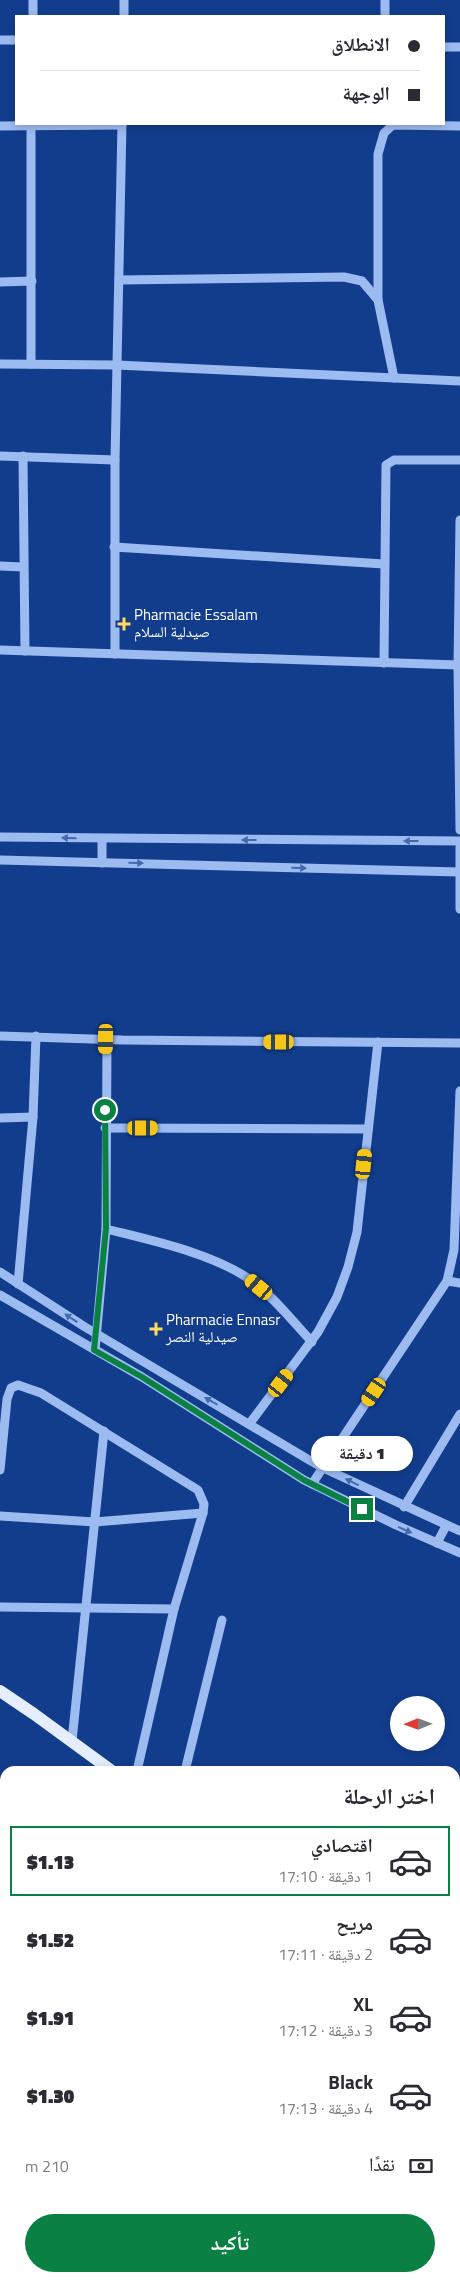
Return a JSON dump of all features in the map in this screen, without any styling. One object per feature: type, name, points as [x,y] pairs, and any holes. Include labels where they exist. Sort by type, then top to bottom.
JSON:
[{"type":"main road","points":[[0,1691],[105,1766]]},
{"type":"street","points":[[33,0],[33,15]]},
{"type":"street","points":[[124,0],[124,15]]},
{"type":"street","points":[[385,0],[385,15]]},
{"type":"street","points":[[0,40],[15,40]]},
{"type":"street","points":[[445,47],[460,47]]},
{"type":"street","points":[[0,126],[76,125]]},
{"type":"street","points":[[114,654],[115,460],[122,125]]},
{"type":"street","points":[[393,125],[384,133],[378,154],[378,300],[394,378]]},
{"type":"street","points":[[436,125],[460,126]]},
{"type":"street","points":[[31,126],[31,364]]},
{"type":"street","points":[[119,280],[344,277],[362,282],[378,300]]},
{"type":"street","points":[[0,282],[32,281]]},
{"type":"street","points":[[0,364],[117,365],[460,381]]},
{"type":"street","points":[[0,456],[115,460]]},
{"type":"street","points":[[22,456],[25,651]]},
{"type":"street","points":[[384,663],[386,465],[394,460],[460,460]]},
{"type":"street","points":[[460,520],[460,830]]},
{"type":"street","points":[[114,547],[384,564]]},
{"type":"street","points":[[0,566],[23,567]]},
{"type":"street","points":[[0,650],[459,665]]},
{"type":"street","points":[[0,837],[460,841]]},
{"type":"street","points":[[102,839],[102,862]]},
{"type":"street","points":[[460,847],[460,909]]},
{"type":"street","points":[[0,860],[460,872]]},
{"type":"street","points":[[0,1036],[460,1043]]},
{"type":"street","points":[[18,1284],[33,1117],[36,1036]]},
{"type":"street","points":[[94,1350],[106,1228],[106,1039]]},
{"type":"street","points":[[250,1423],[312,1342],[337,1297],[348,1267],[357,1232],[378,1042]]},
{"type":"street","points":[[312,1484],[447,1281],[454,1250],[460,1091]]},
{"type":"street","points":[[0,1118],[33,1117]]},
{"type":"street","points":[[105,1128],[368,1129]]},
{"type":"street","points":[[106,1228],[170,1245],[221,1264],[252,1280],[267,1293],[312,1342]]},
{"type":"street","points":[[0,1272],[97,1334],[323,1468],[404,1507],[460,1531]]},
{"type":"street","points":[[447,1281],[460,1283]]},
{"type":"street","points":[[0,1295],[142,1377],[312,1484],[437,1544],[460,1553]]},
{"type":"street","points":[[0,1470],[10,1388],[23,1385],[41,1393],[198,1490],[204,1504],[203,1512],[174,1609],[139,1766]]},
{"type":"street","points":[[404,1507],[460,1414]]},
{"type":"street","points":[[72,1742],[104,1431]]},
{"type":"street","points":[[0,1516],[96,1522],[203,1512]]},
{"type":"street","points":[[437,1544],[446,1526]]},
{"type":"street","points":[[0,1607],[174,1609]]},
{"type":"street","points":[[186,1766],[222,1620]]},
{"type":"place","name":"Pharmacie Essalam صيدلية السلام","points":[[124,624]]},
{"type":"place","name":"Pharmacie Ennasr صيدلية النصر","points":[[156,1329]]},
{"type":"route","points":[[105,1110],[106,1228],[94,1350],[142,1377],[304,1480],[362,1509]]}]
